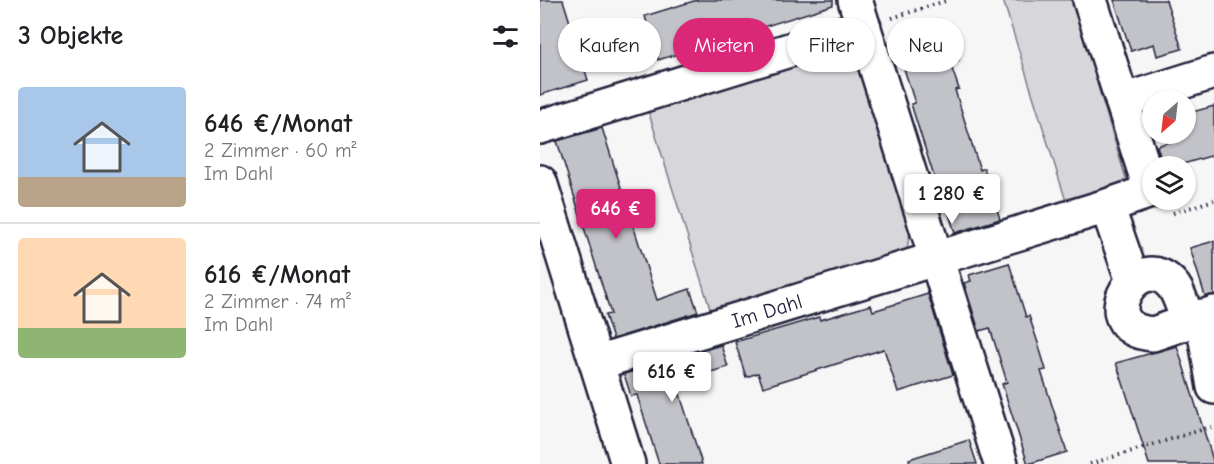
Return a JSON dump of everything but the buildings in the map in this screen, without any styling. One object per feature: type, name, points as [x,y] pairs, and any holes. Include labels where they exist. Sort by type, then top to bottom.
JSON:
[{"type":"street","points":[[1090,0],[1122,100],[1214,72]]},
{"type":"street","points":[[540,127],[859,14],[1001,464]]},
{"type":"street","name":"Im Dahl","points":[[597,363],[1151,191],[1122,100]]},
{"type":"street","points":[[540,182],[628,464]]},
{"type":"street","points":[[1107,206],[1133,281]]},
{"type":"street","points":[[1201,317],[1153,334],[1134,329],[1127,323],[1121,306],[1122,296],[1133,281],[1149,275],[1167,280],[1201,317],[1214,387]]},
{"type":"path","points":[[859,14],[948,0]]},
{"type":"path","points":[[1166,215],[1214,200]]},
{"type":"path","points":[[1090,464],[1214,426]]},
{"type":"shaded area","points":[[1003,0],[1081,0],[1106,79],[1097,83],[1127,182],[1066,201]]},
{"type":"shaded area","points":[[787,64],[787,72],[860,72],[910,232],[907,249],[901,257],[713,318],[646,104],[759,72],[775,72],[775,68]]}]
